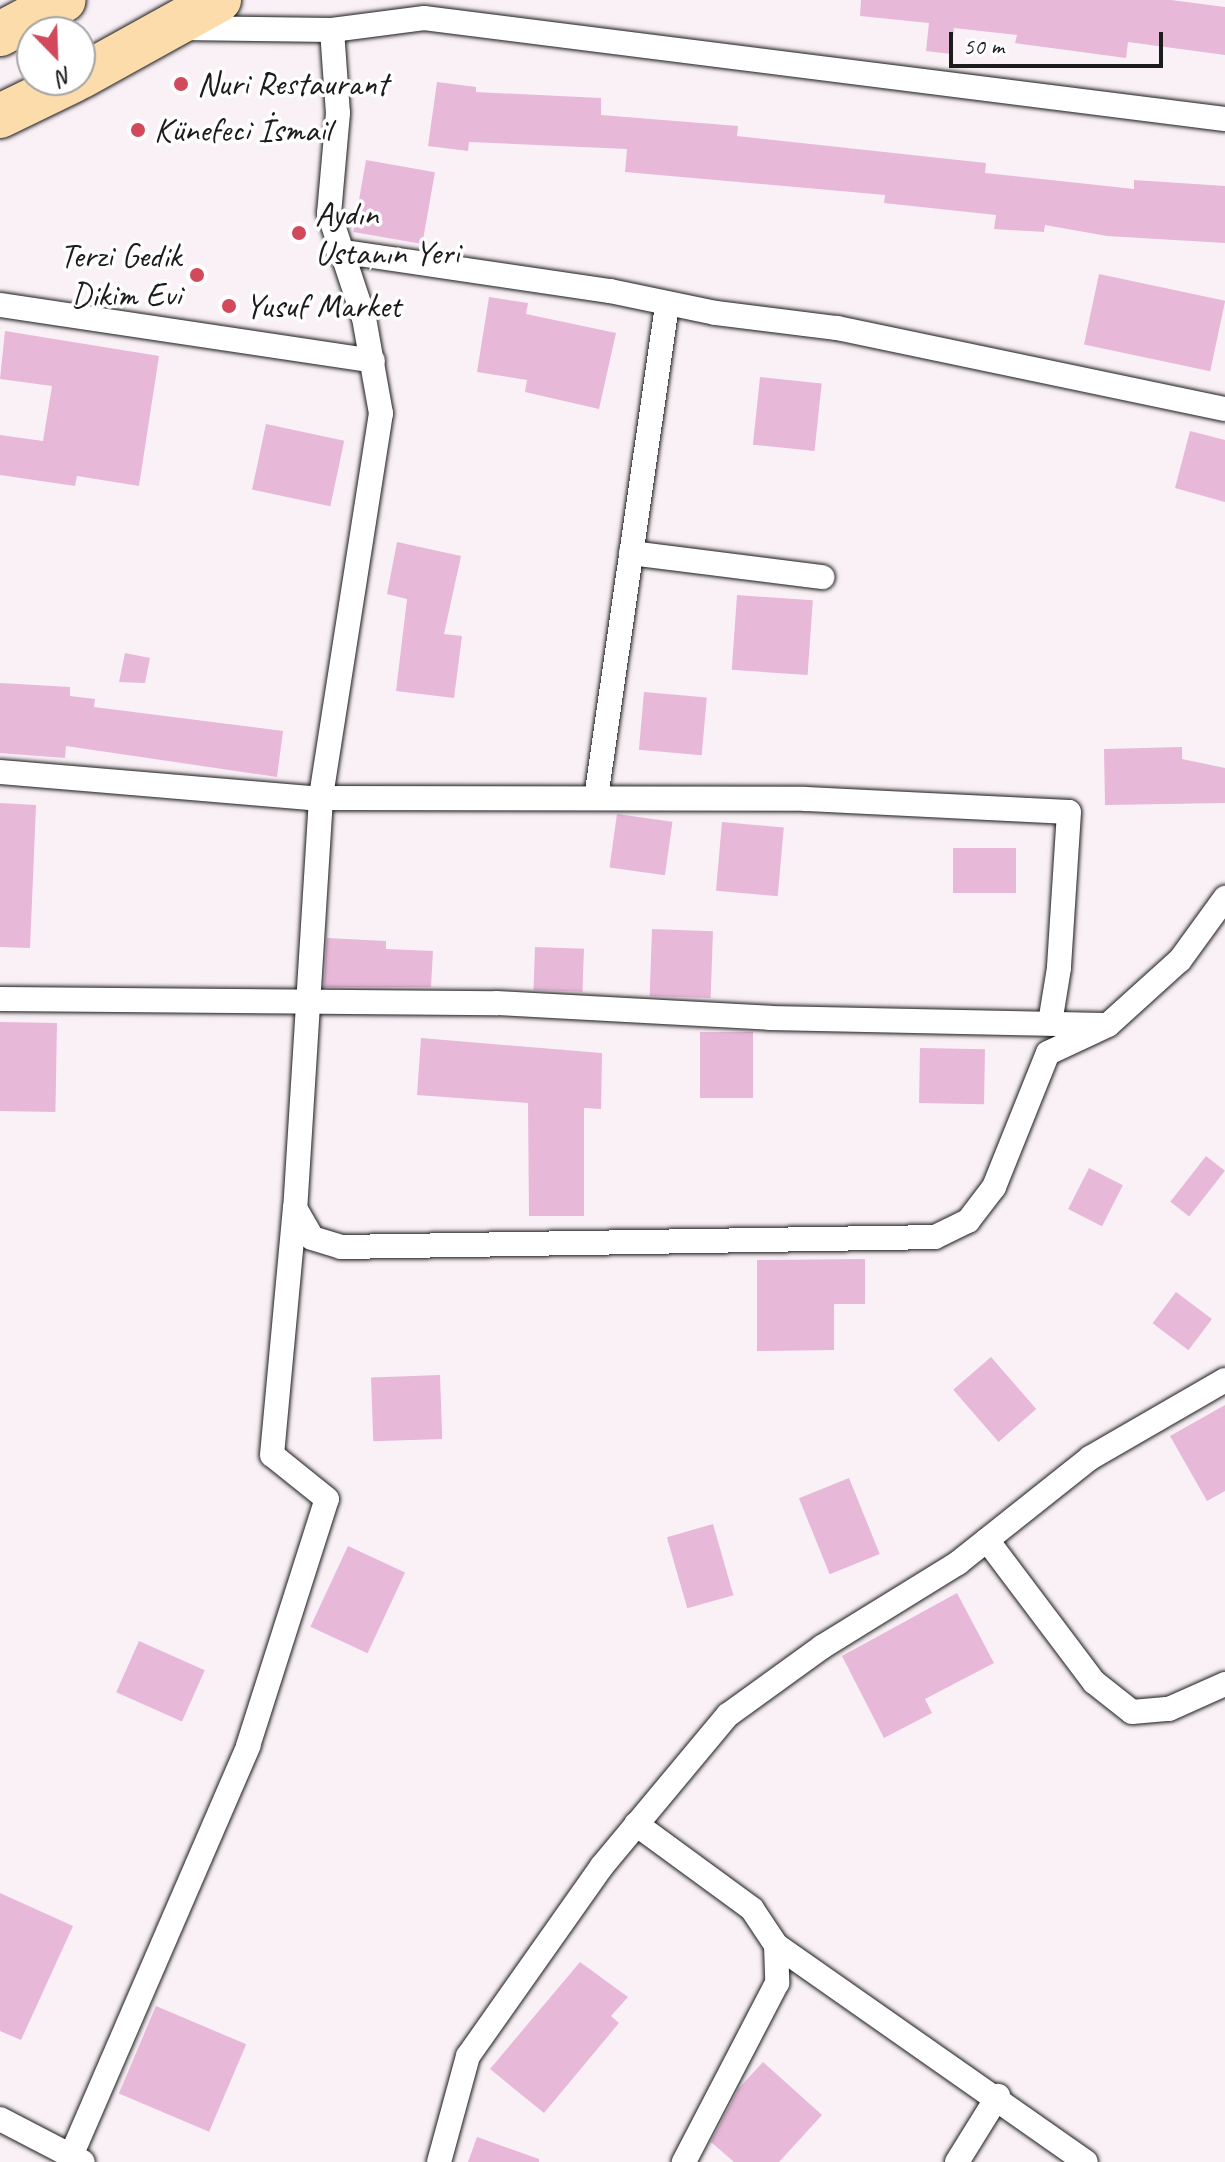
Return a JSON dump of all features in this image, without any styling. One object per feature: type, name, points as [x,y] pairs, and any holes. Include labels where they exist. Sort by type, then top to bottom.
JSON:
[{"type":"highway","points":[[0,34],[64,0]]},
{"type":"highway","points":[[96,68],[219,0]]},
{"type":"highway","points":[[0,116],[41,96]]},
{"type":"street","points":[[405,0],[424,18]]},
{"type":"street","points":[[170,28],[332,30],[424,18],[1225,119]]},
{"type":"street","points":[[0,2119],[77,2159],[248,1746],[327,1499],[272,1455],[295,1208],[321,798],[381,413],[364,318],[338,251],[329,213],[338,113],[332,30]]},
{"type":"street","points":[[338,251],[837,328],[1225,409]]},
{"type":"street","points":[[596,798],[667,304]]},
{"type":"street","points":[[0,305],[373,361]]},
{"type":"street","points":[[631,553],[822,577]]},
{"type":"street","points":[[0,772],[321,798],[805,799],[1069,812],[1059,968],[1050,1023]]},
{"type":"street","points":[[295,1208],[312,1238],[341,1247],[935,1237],[968,1221],[994,1187],[1048,1053],[1108,1025],[1180,960],[1225,898]]},
{"type":"street","points":[[0,999],[307,1002],[1108,1025]]},
{"type":"street","points":[[439,2162],[468,2056],[636,1824],[728,1715],[987,1540],[1090,1458],[1225,1380]]},
{"type":"street","points":[[987,1540],[1094,1682],[1132,1712],[1169,1709],[1225,1684]]},
{"type":"street","points":[[636,1824],[752,1909],[776,1945],[998,2096],[1086,2162]]},
{"type":"street","points":[[684,2162],[777,1983],[776,1945]]},
{"type":"street","points":[[957,2162],[998,2096]]},
{"type":"building","points":[[861,0],[1171,0],[1225,7],[1225,55],[1128,42],[1126,58],[1015,43],[1017,35],[954,28],[951,54],[926,51],[929,23],[860,16]]},
{"type":"building","points":[[437,82],[476,87],[476,92],[601,98],[601,115],[738,126],[737,136],[986,163],[985,173],[1134,189],[1134,180],[1225,186],[1225,243],[1107,236],[1045,225],[1044,232],[994,229],[996,215],[884,203],[885,195],[625,172],[627,149],[469,142],[468,151],[428,146]]},
{"type":"building","points":[[366,160],[435,172],[422,244],[353,232]]},
{"type":"building","points":[[1099,274],[1225,301],[1210,371],[1084,344]]},
{"type":"building","points":[[489,297],[528,303],[526,314],[616,333],[599,409],[525,392],[527,380],[477,372]]},
{"type":"building","points":[[5,331],[159,356],[139,486],[77,476],[75,486],[0,475],[0,435],[43,441],[52,386],[0,379]]},
{"type":"building","points":[[760,377],[822,383],[815,451],[753,445]]},
{"type":"building","points":[[266,424],[344,441],[330,506],[252,490]]},
{"type":"building","points":[[1190,431],[1225,440],[1225,502],[1175,488]]},
{"type":"building","points":[[397,542],[461,556],[444,634],[462,636],[454,698],[396,691],[407,599],[387,594]]},
{"type":"building","points":[[737,595],[813,600],[808,675],[732,670]]},
{"type":"building","points":[[125,653],[150,658],[145,683],[119,682]]},
{"type":"building","points":[[0,683],[70,687],[70,696],[95,699],[94,707],[283,731],[277,777],[66,746],[65,758],[0,753]]},
{"type":"building","points":[[644,692],[707,697],[702,755],[639,750]]},
{"type":"building","points":[[1182,747],[1182,759],[1225,768],[1225,803],[1105,805],[1104,749]]},
{"type":"building","points":[[0,803],[36,805],[30,948],[0,947]]},
{"type":"building","points":[[617,814],[672,822],[665,875],[609,867]]},
{"type":"building","points":[[722,822],[784,827],[778,896],[716,891]]},
{"type":"building","points":[[953,848],[1016,848],[1016,893],[953,893]]},
{"type":"building","points":[[652,929],[713,931],[711,998],[650,996]]},
{"type":"building","points":[[327,938],[386,941],[386,949],[433,951],[431,987],[324,987]]},
{"type":"building","points":[[535,947],[584,949],[582,992],[533,990]]},
{"type":"building","points":[[0,1022],[57,1023],[55,1112],[0,1111]]},
{"type":"building","points":[[700,1032],[753,1032],[753,1098],[700,1098]]},
{"type":"building","points":[[421,1038],[602,1053],[601,1109],[584,1108],[584,1216],[529,1216],[528,1103],[417,1095]]},
{"type":"building","points":[[920,1048],[985,1049],[984,1104],[919,1103]]},
{"type":"building","points":[[1206,1156],[1225,1171],[1189,1216],[1170,1202]]},
{"type":"building","points":[[1089,1168],[1123,1185],[1102,1226],[1068,1209]]},
{"type":"building","points":[[865,1259],[865,1304],[834,1304],[834,1350],[757,1351],[757,1260]]},
{"type":"building","points":[[1176,1292],[1212,1319],[1188,1350],[1153,1323]]},
{"type":"building","points":[[991,1357],[1036,1409],[999,1442],[953,1390]]},
{"type":"building","points":[[440,1375],[442,1439],[373,1441],[371,1377]]},
{"type":"building","points":[[1225,1405],[1225,1491],[1207,1501],[1170,1436]]},
{"type":"building","points":[[849,1478],[880,1554],[830,1574],[799,1498]]},
{"type":"building","points":[[713,1524],[733,1595],[687,1608],[667,1537]]},
{"type":"building","points":[[348,1546],[405,1573],[367,1653],[310,1627]]},
{"type":"building","points":[[957,1593],[994,1663],[925,1699],[932,1713],[884,1738],[842,1656]]},
{"type":"building","points":[[139,1641],[205,1670],[182,1721],[116,1692]]},
{"type":"building","points":[[0,1893],[73,1926],[21,2040],[0,2031]]},
{"type":"building","points":[[580,1962],[628,1997],[611,2016],[619,2023],[544,2113],[490,2069]]},
{"type":"building","points":[[156,2006],[246,2044],[209,2132],[119,2093]]},
{"type":"building","points":[[763,2062],[822,2115],[779,2162],[734,2162],[711,2142],[739,2088]]},
{"type":"building","points":[[477,2137],[539,2159],[539,2162],[468,2162]]},
{"type":"place","name":"Nuri Restaurant","points":[[181,84]]},
{"type":"place","name":"Künefeci İsmail","points":[[138,130]]},
{"type":"place","name":"Aydın Ustanın Yeri","points":[[299,233]]},
{"type":"place","name":"Terzi Gedik Dikim Evi","points":[[197,275]]},
{"type":"place","name":"Yusuf Market","points":[[229,306]]}]
